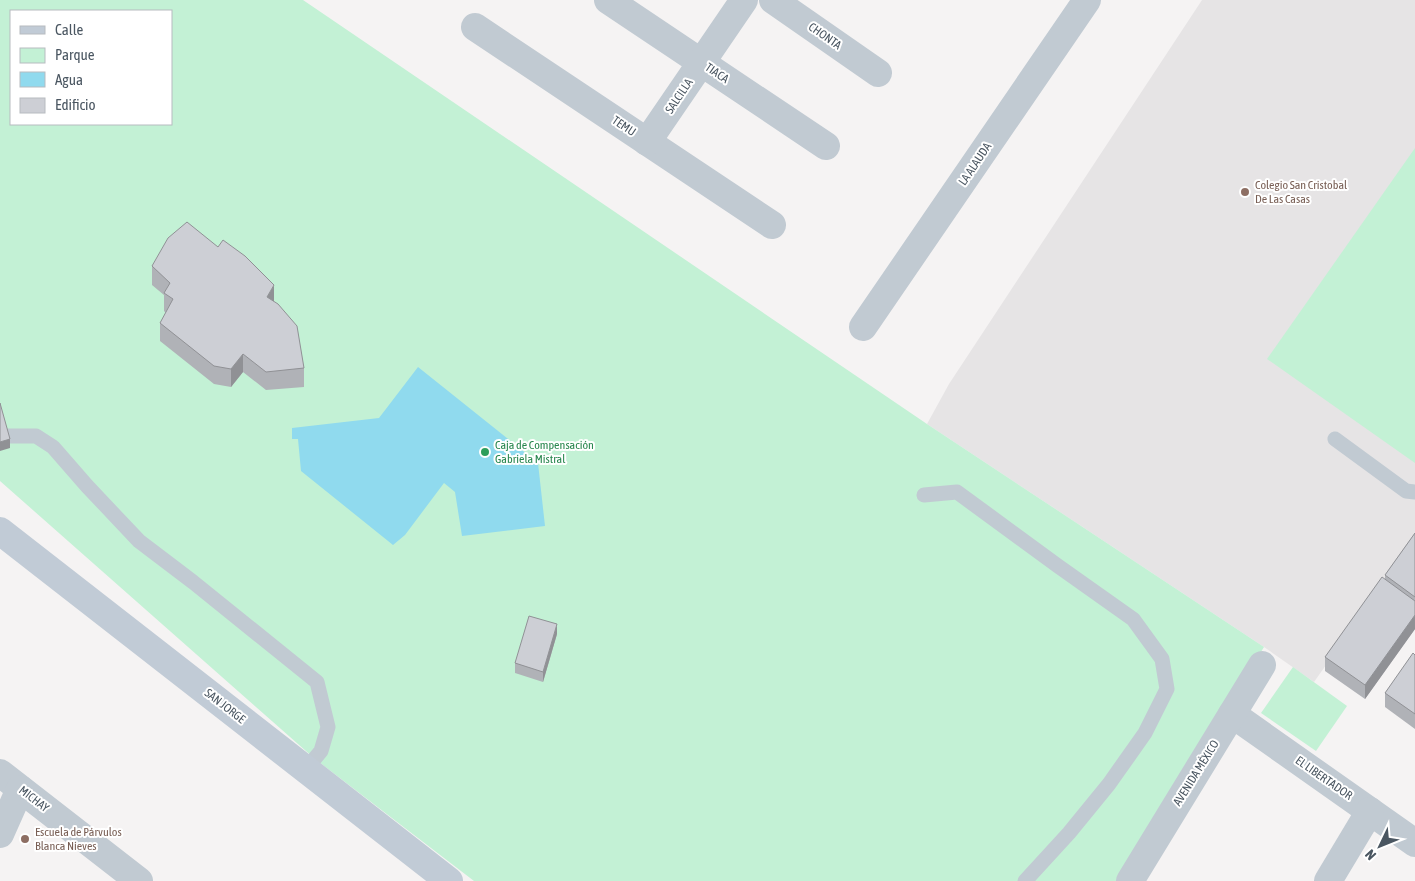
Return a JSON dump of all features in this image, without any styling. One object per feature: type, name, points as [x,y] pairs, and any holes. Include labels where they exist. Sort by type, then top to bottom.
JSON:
[{"type":"street","name":"TIACA","points":[[608,0],[826,146]]},
{"type":"street","name":"SALCILLA","points":[[647,142],[744,0]]},
{"type":"street","name":"CHONTA","points":[[773,0],[878,73]]},
{"type":"street","name":"LA ALAUDA","points":[[863,327],[1087,0]]},
{"type":"street","name":"TEMU","points":[[476,27],[772,225]]},
{"type":"street","name":"SAN JORGE","points":[[0,531],[449,881]]},
{"type":"street","name":"AVENIDA MÉXICO","points":[[1130,881],[1262,665]]},
{"type":"street","name":"EL LIBERTADOR","points":[[1232,714],[1415,843]]},
{"type":"street","points":[[0,834],[10,781]]},
{"type":"street","name":"MICHAY","points":[[10,781],[139,881]]},
{"type":"street","points":[[1328,881],[1370,811]]},
{"type":"lane","points":[[7,436],[36,436],[53,447],[86,486],[140,541],[317,682],[328,726],[320,751],[306,769]]},
{"type":"lane","points":[[1335,439],[1406,491],[1415,492]]},
{"type":"lane","points":[[924,495],[957,492],[1133,619],[1162,659],[1168,689],[1145,733],[1109,784],[1069,833],[1025,881]]},
{"type":"shaded area","name":"Colegio San Cristobal De Las Casas","points":[[1202,0],[1415,0],[1415,539],[1314,682],[927,424],[949,384]]},
{"type":"green space","name":"Caja de Compensación Gabriela Mistral","points":[[0,0],[303,0],[927,424],[1264,647],[1119,881],[474,881],[315,759],[0,481]]},
{"type":"green space","points":[[1415,148],[1415,463],[1267,359]]},
{"type":"green space","points":[[1293,667],[1347,706],[1316,751],[1261,713]]},
{"type":"water","name":"Caja de Compensación Gabriela Mistral","points":[[418,367],[538,463],[545,526],[462,536],[455,492],[444,483],[405,535],[393,545],[301,471],[298,439],[292,439],[292,428],[379,418]]},
{"type":"building","points":[[187,222],[218,247],[223,240],[245,256],[274,285],[267,297],[278,304],[297,326],[304,368],[266,372],[243,354],[231,369],[214,366],[160,323],[173,299],[164,293],[170,283],[152,266],[168,238]]},
{"type":"building","points":[[0,403],[10,439],[0,442]]},
{"type":"building","points":[[1415,533],[1415,597],[1385,575]]},
{"type":"building","points":[[1382,577],[1415,601],[1415,615],[1365,685],[1325,657]]},
{"type":"building","points":[[529,616],[557,624],[543,672],[515,663]]},
{"type":"building","points":[[1413,653],[1415,655],[1415,714],[1385,693]]},
{"type":"place","name":"Colegio San Cristobal De Las Casas","points":[[1245,192]]},
{"type":"place","name":"Caja de Compensación Gabriela Mistral","points":[[485,452]]},
{"type":"place","name":"Escuela de Párvulos Blanca Nieves","points":[[25,839]]}]
